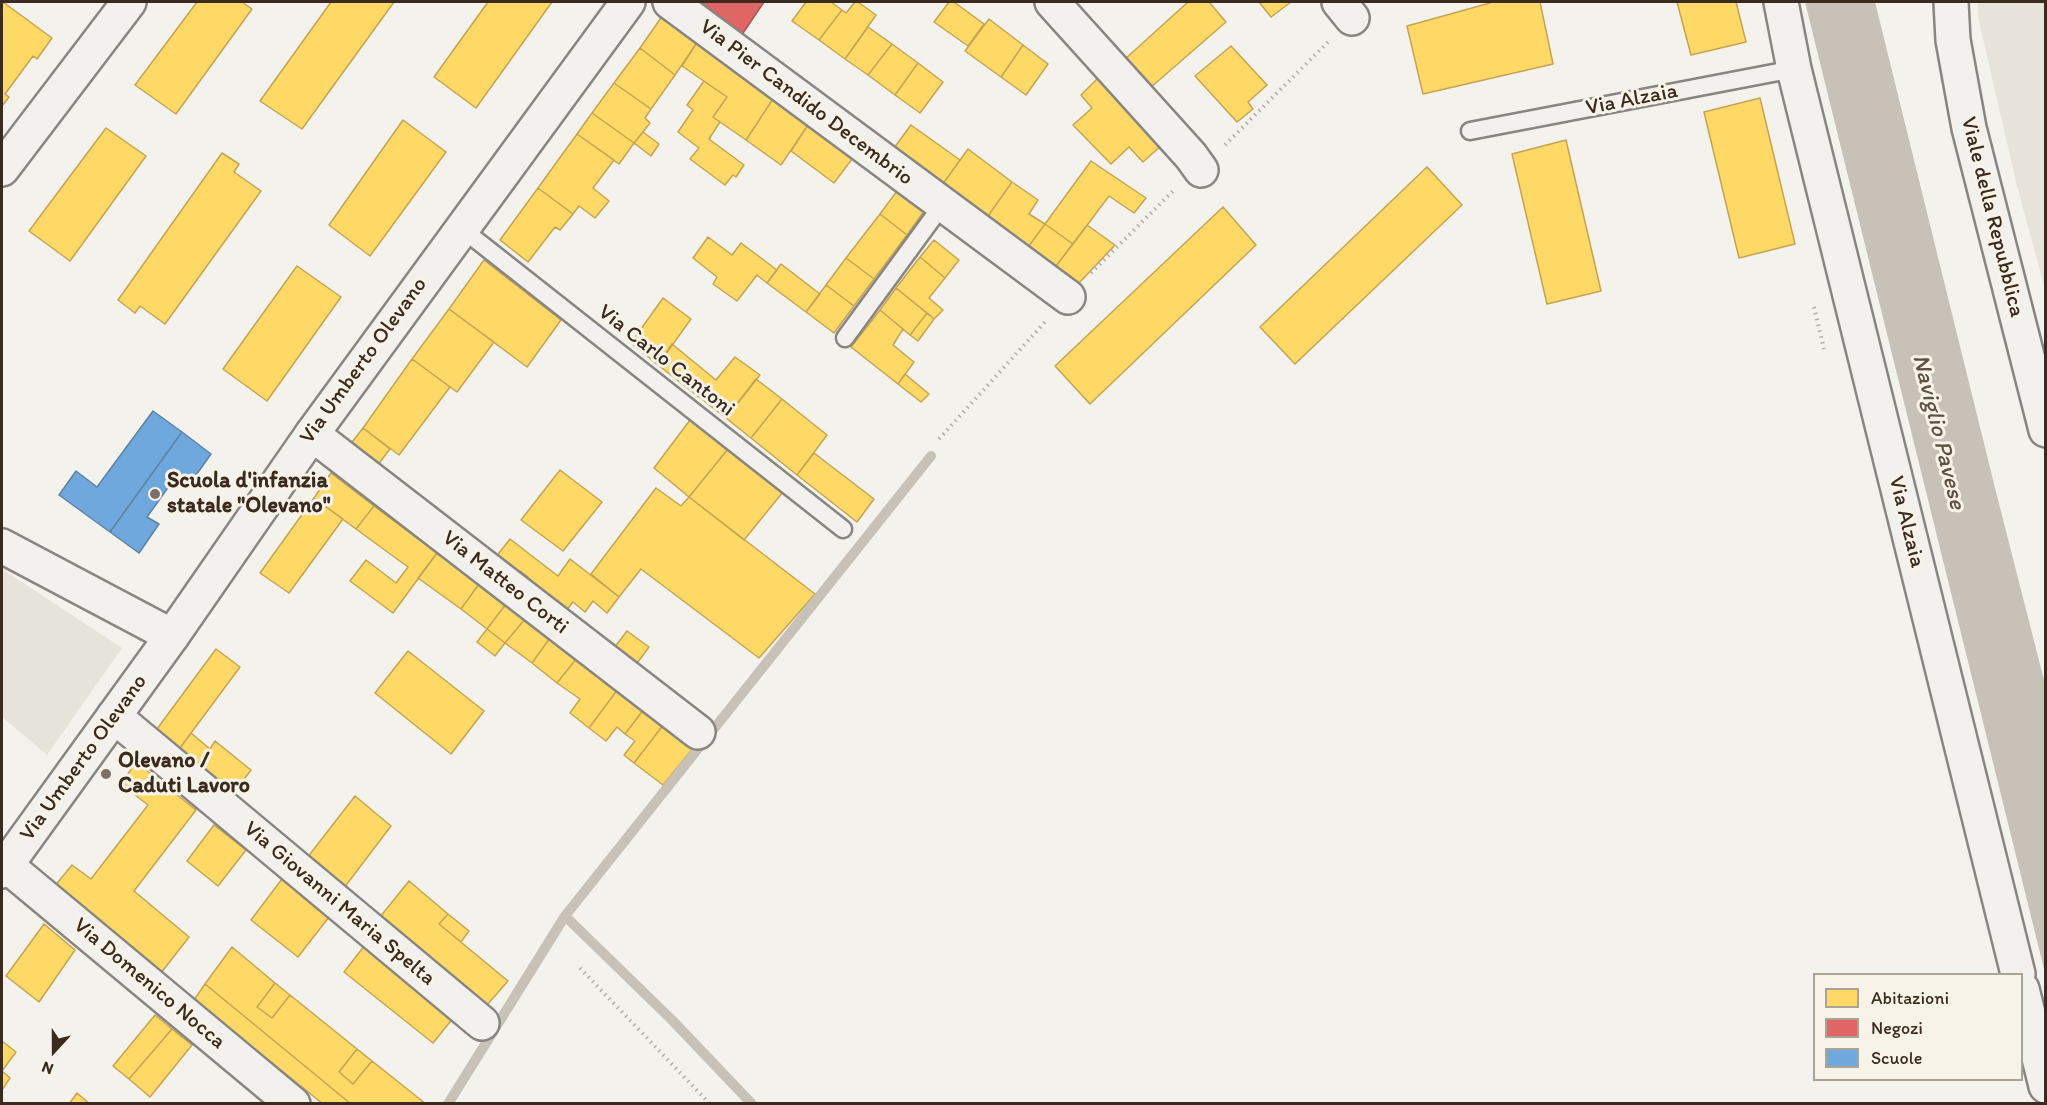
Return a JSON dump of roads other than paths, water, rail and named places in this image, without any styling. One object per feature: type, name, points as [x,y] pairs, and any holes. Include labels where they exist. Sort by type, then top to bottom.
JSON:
[{"type":"street","points":[[2,169],[129,2]]},
{"type":"street","name":"Via Pier Candido Decembrio","points":[[670,2],[1068,297]]},
{"type":"street","points":[[1052,2],[1191,156],[1201,170]]},
{"type":"street","name":"Via Alzaia","points":[[1781,2],[1794,69],[2018,973]]},
{"type":"street","name":"Viale della Repubblica","points":[[1951,2],[1953,40],[1969,128],[2046,430]]},
{"type":"street","name":"Via Umberto Olevano","points":[[4,868],[172,636],[312,434],[619,5]]},
{"type":"street","name":"Via Matteo Corti","points":[[312,434],[698,732]]},
{"type":"street","points":[[2,546],[172,636]]},
{"type":"street","name":"Via Giovanni Maria Spelta","points":[[114,716],[482,1023]]},
{"type":"street","name":"Via Domenico Nocca","points":[[4,868],[293,1104]]},
{"type":"street","points":[[2023,993],[2046,1086]]},
{"type":"lane","name":"Via Alzaia","points":[[1470,131],[1794,69]]},
{"type":"lane","points":[[845,338],[943,204]]},
{"type":"lane","name":"Via Carlo Cantoni","points":[[461,228],[843,529]]},
{"type":"water","name":"Naviglio Pavese","points":[[1805,2],[1875,2],[2045,684],[2045,973]]},
{"type":"waterway","points":[[448,1104],[565,916],[931,456]]},
{"type":"waterway","points":[[565,916],[673,1021],[752,1104]]},
{"type":"place","name":"Scuola d'infanzia statale \"Olevano\"","points":[[155,494]]},
{"type":"place","name":"Olevano / Caduti Lavoro","points":[[106,774]]}]
